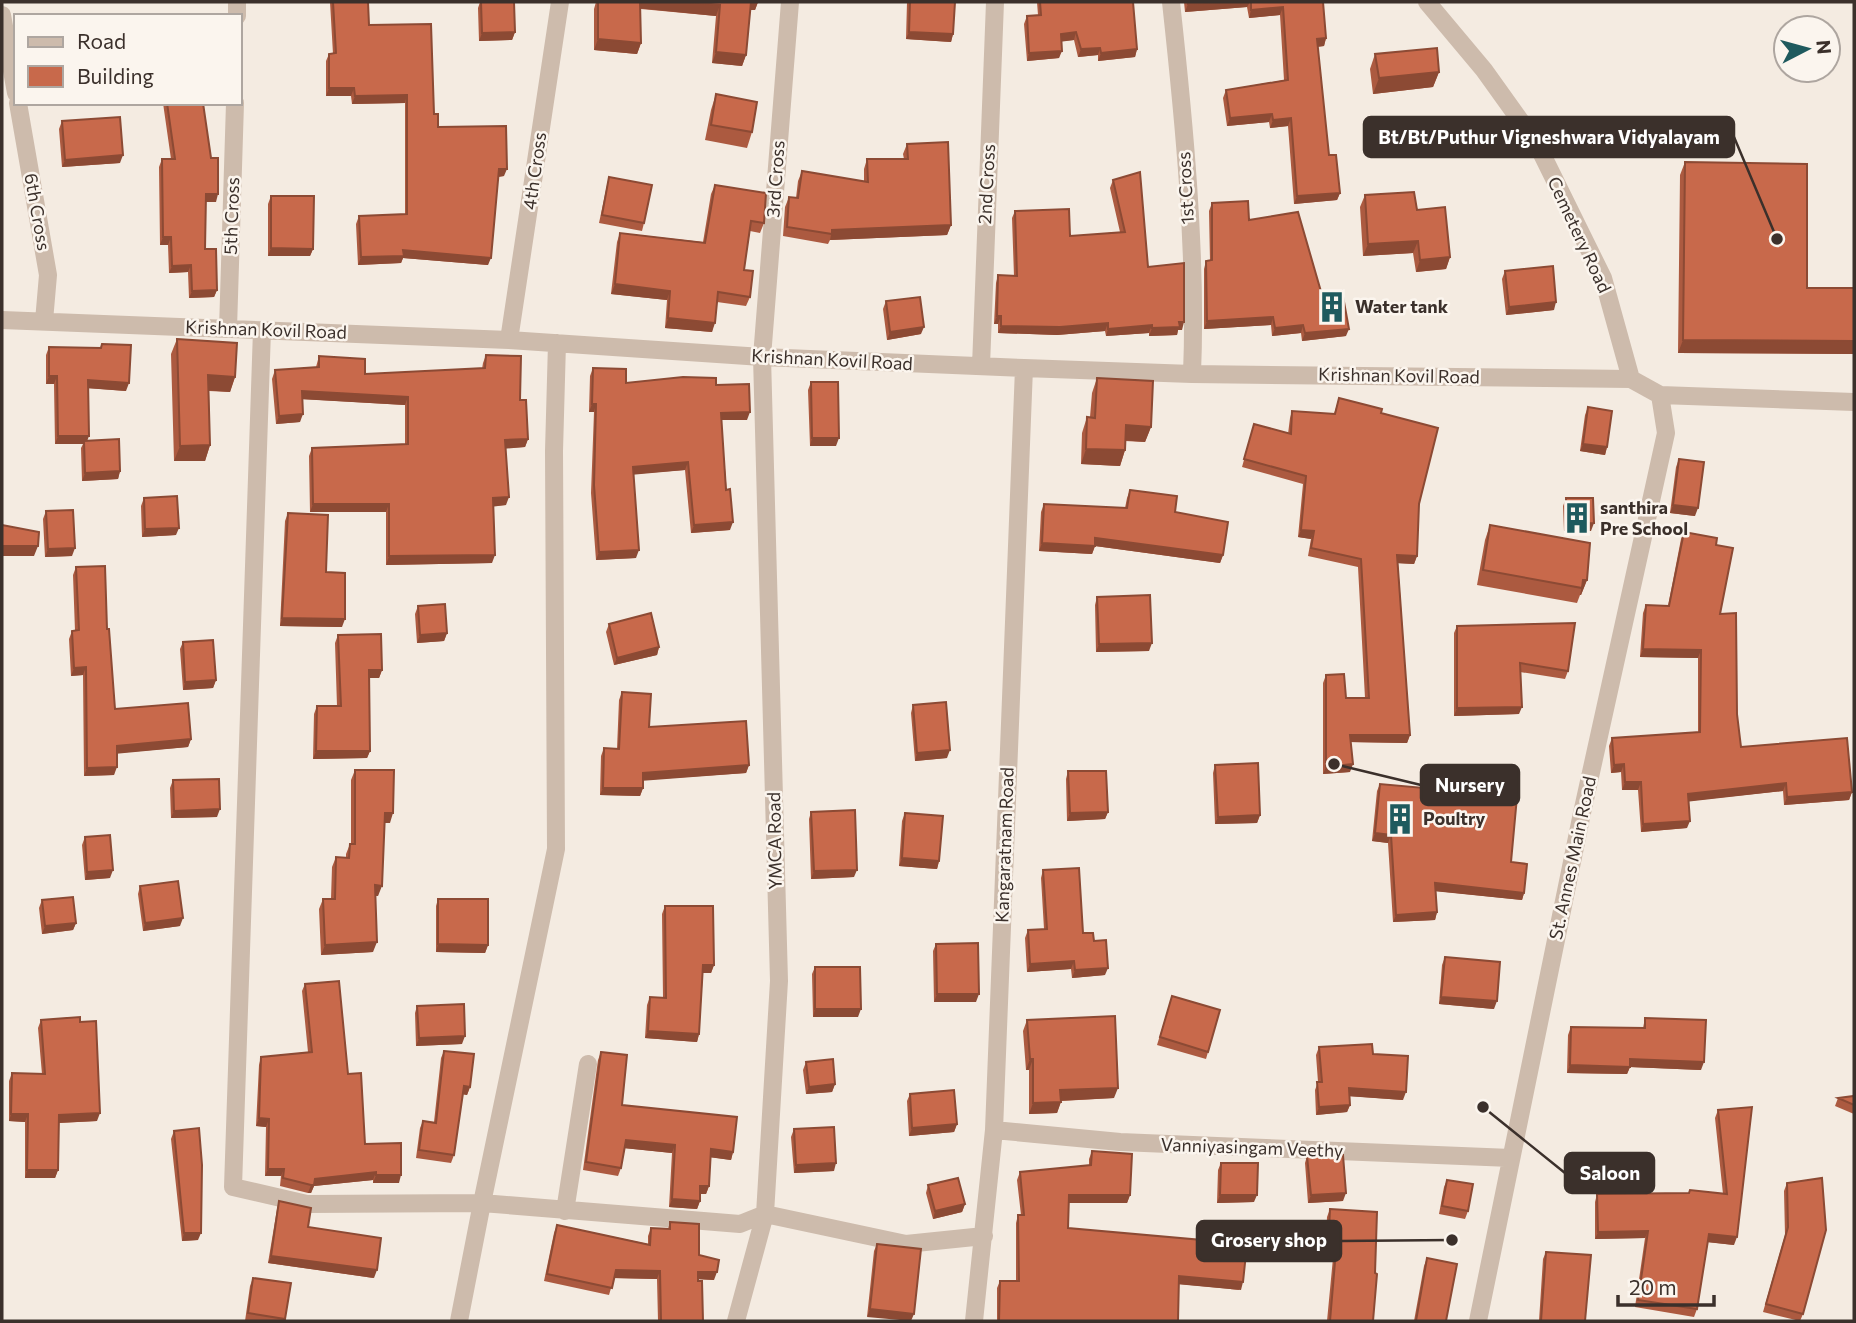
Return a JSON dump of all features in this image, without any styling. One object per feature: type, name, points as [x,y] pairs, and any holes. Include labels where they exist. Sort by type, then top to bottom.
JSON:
[{"type":"street","name":"4th Cross","points":[[509,340],[560,2]]},
{"type":"street","name":"3rd Cross","points":[[762,357],[790,2]]},
{"type":"street","name":"2nd Cross","points":[[981,366],[995,2]]},
{"type":"street","name":"1st Cross","points":[[1171,2],[1181,89],[1193,330],[1192,374]]},
{"type":"street","name":"Cemetery Road","points":[[1427,2],[1484,70],[1536,144],[1603,278],[1630,379]]},
{"type":"street","points":[[2,15],[14,82]]},
{"type":"street","name":"6th Cross","points":[[18,105],[48,275],[44,321]]},
{"type":"street","name":"5th Cross","points":[[228,329],[235,105]]},
{"type":"street","name":"Krishnan Kovil Road","points":[[2,320],[509,340],[762,357],[1024,368],[1192,374],[1630,379],[1660,396]]},
{"type":"street","points":[[262,330],[233,1187],[307,1203],[482,1203],[740,1224],[765,1214],[906,1244],[984,1236]]},
{"type":"street","points":[[458,1321],[556,849],[554,451],[557,343]]},
{"type":"street","name":"YMCA Road","points":[[736,1321],[765,1214],[779,981],[762,357]]},
{"type":"street","name":"Kangaratnam Road","points":[[974,1321],[994,1130],[1024,368]]},
{"type":"street","points":[[1660,396],[1854,402]]},
{"type":"street","name":"St. Annes Main Road","points":[[1478,1321],[1582,813],[1666,433],[1660,396]]},
{"type":"street","points":[[565,1211],[589,1064]]},
{"type":"street","name":"Vanniyasingam Veethy","points":[[994,1130],[1120,1142],[1511,1158]]},
{"type":"building","points":[[333,2],[368,2],[369,25],[431,24],[434,114],[438,114],[438,127],[506,126],[507,169],[499,169],[491,258],[403,250],[404,256],[361,257],[359,216],[407,214],[407,95],[355,96],[354,88],[329,88],[329,54],[336,53]]},
{"type":"building","points":[[481,2],[514,2],[515,32],[482,33]]},
{"type":"building","points":[[598,2],[640,2],[641,43],[598,39]]},
{"type":"building","points":[[690,2],[751,2],[746,55],[716,52],[720,5]]},
{"type":"building","points":[[910,2],[955,2],[953,34],[909,32]]},
{"type":"building","points":[[1040,2],[1133,2],[1137,49],[1101,53],[1100,48],[1081,49],[1076,32],[1061,34],[1062,51],[1029,53],[1027,16],[1041,15]]},
{"type":"building","points":[[1188,2],[1220,2],[1188,4]]},
{"type":"building","points":[[1251,2],[1323,2],[1326,38],[1317,39],[1329,155],[1336,155],[1340,193],[1297,196],[1291,118],[1273,120],[1272,114],[1230,118],[1226,90],[1288,80],[1283,7],[1251,10]]},
{"type":"building","points":[[1437,48],[1439,72],[1379,78],[1375,54]]},
{"type":"building","points":[[716,94],[757,102],[752,132],[711,125]]},
{"type":"building","points":[[167,105],[203,105],[211,158],[218,158],[218,194],[206,194],[205,249],[216,249],[217,290],[192,291],[191,265],[172,266],[171,237],[163,237],[162,159],[175,159]]},
{"type":"building","points":[[120,117],[123,155],[65,160],[62,121]]},
{"type":"building","points":[[948,142],[951,225],[832,230],[832,234],[787,227],[789,197],[798,198],[802,171],[868,182],[867,159],[908,159],[907,144]]},
{"type":"building","points":[[1685,162],[1807,164],[1807,288],[1854,288],[1854,341],[1683,340]]},
{"type":"building","points":[[1140,172],[1148,267],[1184,263],[1184,322],[1179,322],[1180,327],[1152,328],[1152,325],[1108,329],[1108,323],[1060,327],[1001,326],[1001,316],[997,316],[998,275],[1017,276],[1015,211],[1069,209],[1070,236],[1125,232],[1113,180]]},
{"type":"building","points":[[609,177],[652,185],[644,223],[602,215]]},
{"type":"building","points":[[715,185],[766,193],[764,223],[751,221],[744,270],[753,271],[750,297],[718,292],[715,323],[668,318],[670,291],[615,284],[620,233],[705,243]]},
{"type":"building","points":[[1414,192],[1417,210],[1445,207],[1450,257],[1420,260],[1418,241],[1368,244],[1365,195]]},
{"type":"building","points":[[271,196],[314,196],[313,249],[271,248]]},
{"type":"building","points":[[1248,201],[1249,220],[1298,212],[1322,295],[1342,291],[1349,329],[1305,333],[1303,325],[1275,328],[1273,317],[1207,321],[1206,261],[1212,260],[1212,203]]},
{"type":"building","points":[[1553,266],[1556,302],[1509,307],[1505,271]]},
{"type":"building","points":[[920,297],[924,327],[890,332],[886,301]]},
{"type":"building","points":[[177,339],[237,343],[235,377],[208,375],[210,445],[180,446]]},
{"type":"building","points":[[102,344],[131,345],[129,383],[88,380],[89,436],[58,436],[57,376],[49,376],[49,347],[101,348]]},
{"type":"building","points":[[486,355],[521,356],[520,400],[526,400],[528,439],[505,440],[509,497],[493,498],[495,555],[389,556],[389,504],[313,504],[312,448],[408,444],[408,397],[302,391],[303,414],[279,416],[275,370],[319,367],[319,356],[365,359],[365,374],[485,368]]},
{"type":"building","points":[[593,368],[626,369],[626,383],[683,377],[716,378],[716,385],[749,384],[750,412],[721,413],[726,490],[730,489],[733,522],[694,525],[688,462],[633,467],[639,550],[599,552],[594,485],[596,404],[592,404]]},
{"type":"building","points":[[1097,378],[1153,381],[1151,427],[1126,425],[1125,450],[1086,449],[1087,417],[1095,418]]},
{"type":"building","points":[[811,382],[838,382],[839,438],[812,438]]},
{"type":"building","points":[[1339,398],[1382,409],[1381,413],[1438,428],[1419,504],[1417,556],[1397,555],[1410,735],[1350,735],[1353,764],[1326,767],[1326,675],[1344,674],[1346,698],[1369,698],[1361,559],[1311,548],[1314,531],[1301,530],[1306,476],[1244,459],[1254,424],[1291,434],[1292,411],[1335,414]]},
{"type":"building","points":[[1588,407],[1612,411],[1607,447],[1583,444]]},
{"type":"building","points":[[119,439],[120,471],[85,473],[84,441]]},
{"type":"building","points":[[1679,459],[1704,462],[1698,508],[1673,505]]},
{"type":"building","points":[[1130,490],[1177,496],[1175,512],[1228,522],[1223,555],[1095,538],[1095,546],[1042,543],[1044,504],[1127,508]]},
{"type":"building","points":[[177,496],[179,528],[145,529],[144,498]]},
{"type":"building","name":"santhira Pre School","points":[[1566,498],[1593,498],[1594,523],[1567,524]]},
{"type":"building","points":[[73,510],[75,548],[48,549],[46,511]]},
{"type":"building","points":[[288,513],[328,515],[326,572],[345,573],[345,619],[282,618]]},
{"type":"building","points":[[2,525],[39,532],[38,546],[2,546]]},
{"type":"building","points":[[1490,525],[1590,543],[1587,580],[1583,580],[1582,588],[1483,570]]},
{"type":"building","points":[[1684,532],[1717,538],[1716,545],[1733,548],[1720,614],[1736,613],[1737,714],[1741,747],[1847,738],[1852,792],[1787,797],[1786,783],[1688,794],[1690,821],[1643,824],[1641,782],[1625,782],[1624,764],[1614,765],[1612,738],[1700,732],[1701,650],[1643,649],[1646,605],[1669,606]]},
{"type":"building","points":[[105,566],[107,629],[115,709],[188,703],[191,739],[117,746],[117,767],[87,768],[86,667],[74,668],[72,631],[79,630],[76,567]]},
{"type":"building","points":[[1150,595],[1152,643],[1099,644],[1097,597]]},
{"type":"building","points":[[445,604],[447,633],[420,635],[418,606]]},
{"type":"building","points":[[651,613],[659,647],[617,658],[609,624]]},
{"type":"building","points":[[1575,623],[1568,671],[1520,663],[1522,707],[1457,708],[1457,626]]},
{"type":"building","points":[[381,634],[382,670],[369,670],[370,751],[316,751],[317,706],[341,706],[338,635]]},
{"type":"building","points":[[213,640],[216,680],[185,682],[183,642]]},
{"type":"building","points":[[622,692],[651,694],[649,727],[746,721],[749,765],[643,773],[643,788],[603,788],[604,748],[619,749]]},
{"type":"building","points":[[946,702],[950,750],[917,753],[913,705]]},
{"type":"building","points":[[1258,763],[1260,815],[1218,817],[1215,765]]},
{"type":"building","points":[[1448,769],[1519,775],[1511,862],[1527,864],[1524,893],[1435,883],[1437,912],[1396,915],[1391,835],[1375,833],[1380,784],[1446,790]]},
{"type":"building","points":[[355,770],[394,770],[393,813],[385,813],[382,886],[375,885],[377,942],[325,945],[323,899],[335,899],[336,857],[349,858],[350,844],[355,844]]},
{"type":"building","points":[[1068,771],[1106,771],[1108,812],[1070,813]]},
{"type":"building","points":[[219,779],[220,809],[174,811],[173,780]]},
{"type":"building","points":[[855,810],[857,870],[814,871],[811,812]]},
{"type":"building","points":[[905,813],[943,816],[939,861],[902,858]]},
{"type":"building","points":[[110,835],[113,870],[87,872],[85,837]]},
{"type":"building","points":[[1079,868],[1083,933],[1093,933],[1094,941],[1106,940],[1108,968],[1075,970],[1074,961],[1030,964],[1028,930],[1047,929],[1043,870]]},
{"type":"building","points":[[178,881],[183,918],[145,923],[140,886]]},
{"type":"building","points":[[73,897],[76,923],[45,926],[42,900]]},
{"type":"building","points":[[438,899],[488,899],[488,945],[438,944]]},
{"type":"building","points":[[665,906],[713,906],[714,965],[703,965],[699,1034],[648,1031],[650,997],[666,998]]},
{"type":"building","points":[[978,943],[979,994],[937,994],[936,944]]},
{"type":"building","points":[[1445,957],[1500,962],[1497,1001],[1441,997]]},
{"type":"building","points":[[815,967],[860,967],[861,1009],[815,1009]]},
{"type":"building","points":[[339,981],[348,1074],[361,1073],[365,1144],[401,1143],[401,1175],[376,1175],[376,1172],[315,1179],[314,1185],[311,1185],[283,1178],[284,1169],[268,1169],[269,1119],[259,1118],[261,1057],[312,1052],[305,984]]},
{"type":"building","points":[[1172,996],[1220,1010],[1208,1052],[1160,1037]]},
{"type":"building","points":[[464,1004],[465,1036],[419,1038],[417,1006]]},
{"type":"building","points":[[1115,1016],[1118,1088],[1060,1090],[1061,1102],[1033,1103],[1033,1059],[1030,1059],[1027,1020]]},
{"type":"building","points":[[80,1017],[80,1022],[96,1021],[100,1113],[59,1115],[58,1170],[27,1170],[28,1114],[11,1114],[12,1073],[45,1074],[41,1020]]},
{"type":"building","points":[[1645,1018],[1706,1020],[1704,1062],[1630,1059],[1630,1067],[1570,1065],[1571,1027],[1645,1028]]},
{"type":"building","points":[[1372,1044],[1373,1054],[1408,1056],[1406,1092],[1349,1088],[1350,1105],[1319,1107],[1317,1082],[1322,1082],[1319,1047]]},
{"type":"building","points":[[444,1051],[474,1054],[470,1087],[464,1086],[454,1155],[419,1150],[423,1121],[436,1123]]},
{"type":"building","points":[[601,1052],[627,1055],[622,1105],[737,1117],[733,1152],[711,1149],[709,1186],[700,1186],[700,1201],[672,1199],[675,1145],[626,1140],[621,1168],[586,1162]]},
{"type":"building","points":[[833,1059],[835,1084],[809,1087],[806,1062]]},
{"type":"building","points":[[954,1090],[957,1124],[912,1128],[910,1094]]},
{"type":"building","points":[[1854,1096],[1854,1105],[1838,1098]]},
{"type":"building","points":[[1752,1107],[1737,1237],[1709,1234],[1697,1309],[1638,1300],[1648,1231],[1598,1232],[1597,1194],[1689,1193],[1690,1190],[1727,1194],[1718,1110]]},
{"type":"building","points":[[834,1127],[836,1163],[796,1165],[794,1129]]},
{"type":"building","points":[[199,1128],[202,1165],[201,1233],[184,1233],[174,1131]]},
{"type":"building","points":[[1092,1151],[1132,1154],[1130,1195],[1069,1195],[1068,1228],[1247,1244],[1243,1282],[1179,1276],[1178,1321],[999,1321],[1000,1281],[1019,1281],[1018,1215],[1024,1215],[1020,1172],[1091,1165]]},
{"type":"building","points":[[1343,1155],[1346,1193],[1311,1195],[1307,1156]]},
{"type":"building","points":[[1221,1163],[1258,1163],[1257,1195],[1220,1195]]},
{"type":"building","points":[[958,1178],[965,1204],[935,1211],[928,1185]]},
{"type":"building","points":[[1822,1178],[1826,1230],[1803,1314],[1766,1304],[1788,1227],[1787,1183]]},
{"type":"building","points":[[1447,1180],[1473,1184],[1468,1211],[1442,1206]]},
{"type":"building","points":[[279,1201],[311,1208],[308,1227],[381,1238],[377,1270],[271,1256]]},
{"type":"building","points":[[1330,1209],[1377,1212],[1377,1274],[1373,1321],[1330,1321],[1336,1250],[1328,1250]]},
{"type":"building","points":[[670,1222],[699,1224],[699,1255],[719,1260],[717,1272],[698,1272],[698,1281],[702,1281],[703,1321],[661,1321],[660,1271],[616,1270],[612,1288],[547,1274],[557,1225],[650,1245],[651,1228],[670,1229]]},
{"type":"building","points":[[877,1244],[921,1249],[914,1314],[870,1309]]},
{"type":"building","points":[[1546,1252],[1591,1255],[1585,1321],[1541,1321]]},
{"type":"building","points":[[1427,1258],[1457,1264],[1446,1321],[1416,1321]]},
{"type":"building","points":[[253,1278],[291,1283],[285,1319],[248,1313]]},
{"type":"place","name":"Bt/Bt/Puthur Vigneshwara Vidyalayam","points":[[1777,239]]},
{"type":"place","name":"Water tank","points":[[1332,307]]},
{"type":"place","name":"santhira Pre School","points":[[1577,518]]},
{"type":"place","name":"Nursery","points":[[1334,764]]},
{"type":"place","name":"Poultry","points":[[1400,819]]},
{"type":"place","name":"Saloon","points":[[1483,1107]]},
{"type":"place","name":"Grosery shop","points":[[1452,1240]]}]
